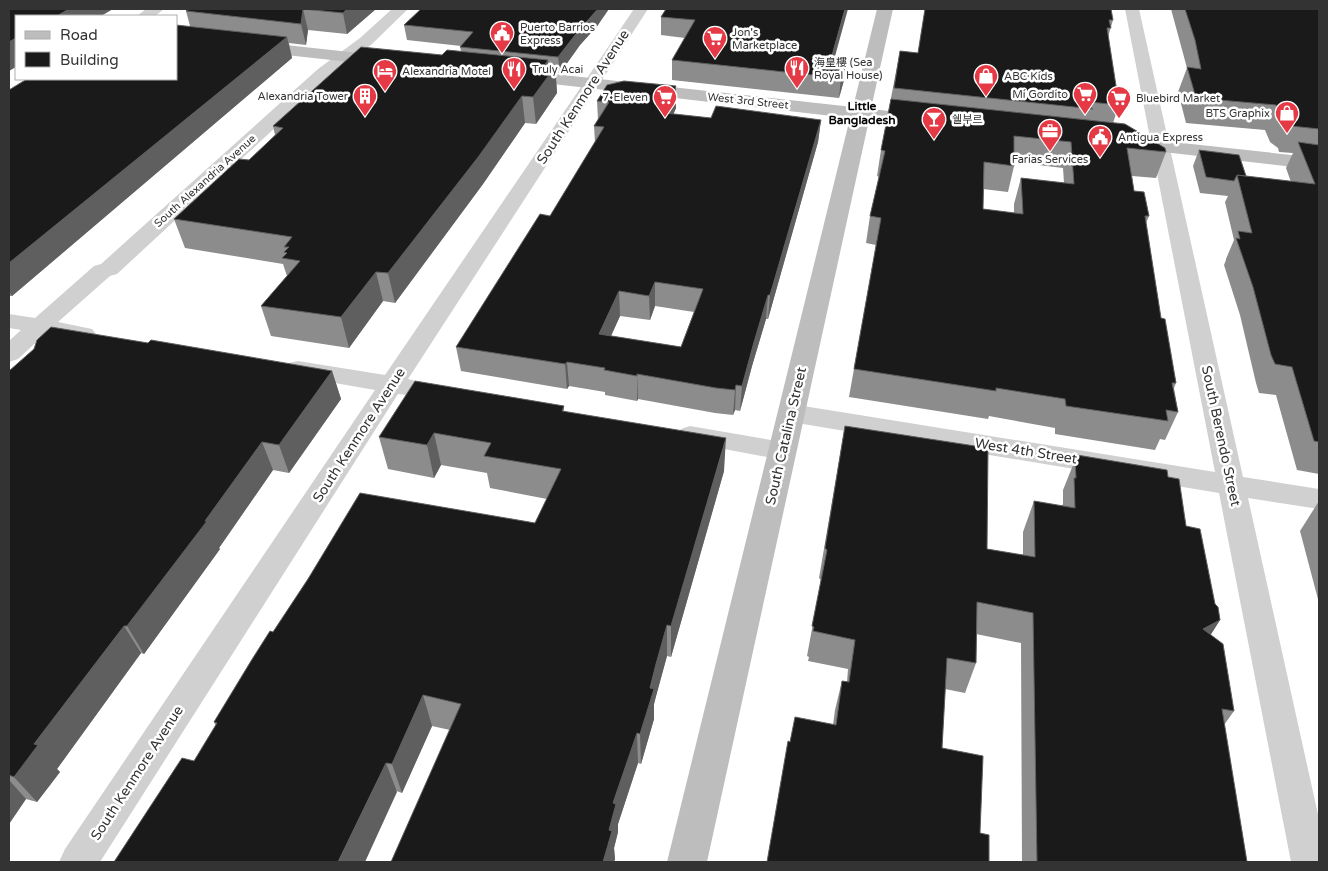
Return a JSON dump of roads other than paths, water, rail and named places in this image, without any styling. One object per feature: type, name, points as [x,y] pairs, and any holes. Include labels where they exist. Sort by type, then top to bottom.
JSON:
[{"type":"street","points":[[146,15],[157,9]]},
{"type":"street","name":"South Alexandria Avenue","points":[[9,354],[102,271],[109,269],[324,72],[366,41],[401,9]]},
{"type":"street","name":"South Kenmore Avenue","points":[[78,862],[641,9]]},
{"type":"street","name":"South Catalina Street","points":[[687,862],[885,9]]},
{"type":"street","name":"South Berendo Street","points":[[1132,9],[1310,862]]},
{"type":"street","points":[[178,38],[403,63]]},
{"type":"street","name":"West 3rd Street","points":[[498,73],[939,122]]},
{"type":"street","points":[[1112,142],[1319,164]]},
{"type":"street","points":[[9,321],[104,337]]},
{"type":"street","points":[[280,366],[434,392]]},
{"type":"street","name":"West 4th Street","points":[[791,413],[1319,499]]},
{"type":"street","points":[[666,431],[782,451]]},
{"type":"place","name":"Puerto Barrios Express","points":[[502,54]]},
{"type":"place","name":"Jon's Marketplace","points":[[715,59]]},
{"type":"place","name":"海皇樓 (Sea Royal House)","points":[[797,89]]},
{"type":"place","name":"Truly Acai","points":[[514,90]]},
{"type":"place","name":"Alexandria Motel","points":[[385,92]]},
{"type":"place","name":"ABC Kids","points":[[986,97]]},
{"type":"place","name":"Mi Gordito","points":[[1085,115]]},
{"type":"place","name":"Alexandria Tower","points":[[365,117]]},
{"type":"place","name":"7-Eleven","points":[[665,118]]},
{"type":"place","name":"Bluebird Market","points":[[1119,119]]},
{"type":"place","name":"BTS Graphix","points":[[1287,134]]},
{"type":"place","name":"쉘부르","points":[[934,140]]},
{"type":"place","name":"Farias Services","points":[[1050,152]]},
{"type":"place","name":"Antigua Express","points":[[1100,158]]},
{"type":"district","name":"Little Bangladesh","points":[[862,113]]}]
